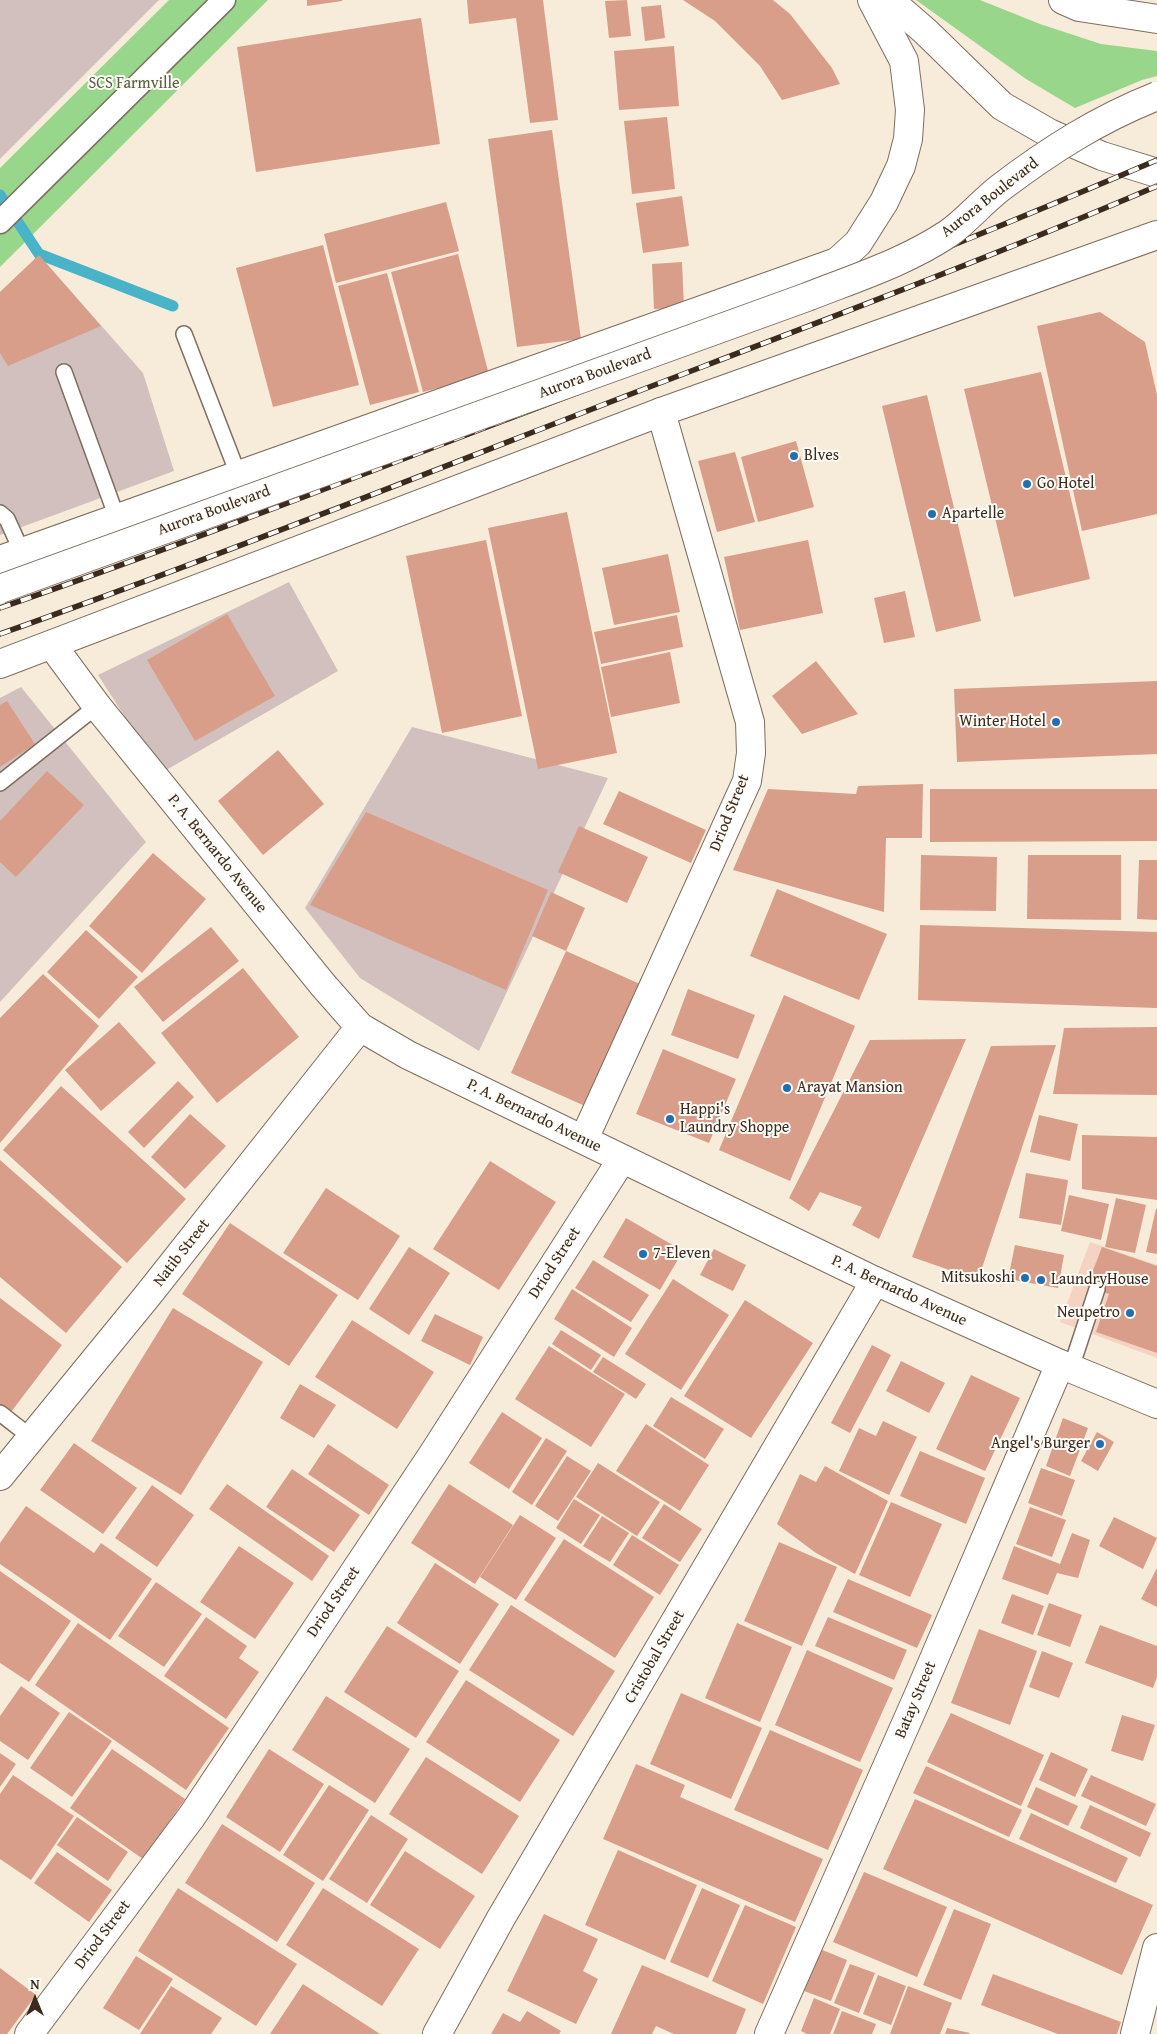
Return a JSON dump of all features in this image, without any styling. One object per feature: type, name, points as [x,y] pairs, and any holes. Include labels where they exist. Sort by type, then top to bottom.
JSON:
[{"type":"street","points":[[0,222],[224,0]]},
{"type":"street","points":[[11,556],[836,262],[858,244],[884,202],[901,166],[908,139],[910,110],[904,61],[872,0]]},
{"type":"street","points":[[889,0],[925,31],[1002,106],[1049,133],[1102,156],[1157,173]]},
{"type":"street","points":[[1063,0],[1079,7],[1157,19]]},
{"type":"street","name":"Aurora Boulevard","points":[[0,588],[788,304],[896,262],[949,232],[998,189],[1078,133],[1126,108],[1157,96]]},
{"type":"street","points":[[0,664],[661,412],[1157,236]]},
{"type":"street","name":"Driod Street","points":[[584,1139],[747,781],[751,753],[750,722],[661,412]]},
{"type":"street","name":"P. A. Bernardo Avenue","points":[[52,645],[97,706],[322,986],[360,1027],[408,1055],[875,1281],[1066,1366],[1157,1404]]},
{"type":"street","name":"Natib Street","points":[[0,1476],[142,1303],[360,1027]]},
{"type":"street","name":"Driod Street","points":[[29,2034],[192,1816],[433,1454],[622,1160]]},
{"type":"street","name":"Cristobal Street","points":[[437,2034],[501,1918],[875,1281]]},
{"type":"street","name":"Batay Street","points":[[769,2034],[1066,1366]]},
{"type":"street","points":[[1135,2034],[1157,1948]]},
{"type":"lane","points":[[184,334],[238,474]]},
{"type":"lane","points":[[64,372],[117,518]]},
{"type":"lane","points":[[0,513],[7,519],[11,556]]},
{"type":"lane","points":[[0,783],[97,706]]},
{"type":"lane","points":[[1066,1366],[1097,1289]]},
{"type":"lane","points":[[0,1413],[32,1438]]},
{"type":"shaded area","points":[[0,0],[159,0],[0,159]]},
{"type":"shaded area","points":[[39,255],[143,373],[174,471],[0,535],[0,292]]},
{"type":"shaded area","points":[[289,582],[338,671],[161,773],[98,675]]},
{"type":"shaded area","points":[[21,687],[146,842],[0,1002],[0,698]]},
{"type":"shaded area","points":[[412,727],[608,778],[479,1051],[360,978],[305,908]]},
{"type":"shaded area","name":"Neupetro","points":[[1090,1242],[1157,1265],[1157,1358],[1060,1322]]},
{"type":"green space","name":"SCS Farmville","points":[[169,0],[268,0],[0,267],[0,168]]},
{"type":"green space","points":[[916,0],[980,0],[1040,24],[1101,44],[1157,51],[1157,76],[1142,80],[1075,108],[1026,79]]},
{"type":"building","points":[[307,0],[342,0],[342,1],[307,6]]},
{"type":"building","points":[[467,0],[543,0],[558,120],[530,123],[516,18],[469,24]]},
{"type":"building","points":[[627,0],[631,36],[609,38],[605,1]]},
{"type":"building","points":[[683,0],[773,0],[790,14],[832,68],[840,84],[782,100],[760,66],[715,21]]},
{"type":"building","points":[[661,5],[665,38],[645,41],[641,7]]},
{"type":"building","points":[[421,18],[440,144],[256,172],[237,47]]},
{"type":"building","points":[[674,46],[679,106],[619,110],[614,51]]},
{"type":"building","points":[[667,117],[675,189],[632,194],[624,121]]},
{"type":"building","points":[[552,130],[581,339],[517,347],[488,139]]},
{"type":"building","points":[[682,196],[689,246],[643,253],[636,203]]},
{"type":"building","points":[[446,202],[459,251],[336,283],[324,234]]},
{"type":"building","points":[[323,245],[359,385],[273,407],[236,268]]},
{"type":"building","points":[[458,254],[489,375],[423,392],[391,272]]},
{"type":"building","points":[[39,255],[101,326],[8,366],[0,353],[0,292]]},
{"type":"building","points":[[682,262],[684,308],[654,309],[652,264]]},
{"type":"building","points":[[387,273],[419,392],[370,405],[338,286]]},
{"type":"building","points":[[1100,312],[1145,342],[1157,395],[1157,514],[1082,531],[1037,326]]},
{"type":"building","name":"Go Hotel","points":[[1041,372],[1090,579],[1014,597],[964,389]]},
{"type":"building","name":"Apartelle","points":[[927,395],[981,621],[936,632],[882,406]]},
{"type":"building","points":[[796,441],[814,507],[758,522],[741,457]]},
{"type":"building","points":[[735,452],[755,522],[717,532],[698,461]]},
{"type":"building","points":[[567,512],[617,753],[538,769],[488,528]]},
{"type":"building","points":[[486,540],[522,716],[442,733],[406,556]]},
{"type":"building","points":[[808,540],[823,613],[740,630],[724,557]]},
{"type":"building","points":[[668,554],[680,612],[614,625],[602,568]]},
{"type":"building","points":[[905,591],[915,637],[884,643],[874,598]]},
{"type":"building","points":[[227,614],[275,696],[195,741],[147,660]]},
{"type":"building","points":[[677,615],[683,647],[601,664],[594,632]]},
{"type":"building","points":[[670,652],[680,703],[611,717],[601,667]]},
{"type":"building","points":[[816,661],[858,714],[802,734],[772,696]]},
{"type":"building","name":"Winter Hotel","points":[[1157,681],[1157,754],[957,762],[954,689]]},
{"type":"building","points":[[7,701],[35,744],[0,767],[0,705]]},
{"type":"building","points":[[278,750],[324,804],[263,855],[218,801]]},
{"type":"building","points":[[47,771],[84,805],[16,877],[0,862],[0,821]]},
{"type":"building","points":[[923,784],[922,838],[886,838],[884,912],[733,870],[768,789],[856,794],[858,786]]},
{"type":"building","points":[[930,789],[1157,789],[1157,841],[930,842]]},
{"type":"building","points":[[619,791],[706,830],[691,863],[603,824]]},
{"type":"building","points":[[366,812],[548,890],[506,990],[310,905]]},
{"type":"building","points":[[579,826],[648,857],[627,903],[558,872]]},
{"type":"building","points":[[153,853],[206,899],[142,973],[89,926]]},
{"type":"building","points":[[921,855],[997,857],[996,911],[920,910]]},
{"type":"building","points":[[1028,855],[1121,855],[1121,920],[1027,919]]},
{"type":"building","points":[[1139,860],[1157,860],[1157,920],[1137,919]]},
{"type":"building","points":[[777,889],[887,934],[859,1000],[750,956]]},
{"type":"building","points":[[551,892],[585,908],[566,951],[532,936]]},
{"type":"building","points":[[920,925],[1157,932],[1157,1008],[918,1000]]},
{"type":"building","points":[[211,927],[239,961],[163,1022],[134,987]]},
{"type":"building","points":[[86,930],[138,977],[99,1019],[47,972]]},
{"type":"building","points":[[566,951],[640,984],[585,1106],[511,1073]]},
{"type":"building","points":[[243,968],[299,1037],[217,1103],[161,1033]]},
{"type":"building","points":[[43,974],[99,1026],[0,1143],[0,1018]]},
{"type":"building","points":[[688,989],[755,1015],[738,1059],[671,1035]]},
{"type":"building","name":"Arayat Mansion","points":[[784,995],[855,1026],[790,1181],[719,1150]]},
{"type":"building","points":[[119,1022],[156,1063],[101,1111],[65,1070]]},
{"type":"building","points":[[1157,1027],[1157,1095],[1053,1094],[1064,1028]]},
{"type":"building","points":[[966,1039],[879,1239],[852,1225],[862,1207],[820,1192],[809,1211],[789,1198],[870,1040]]},
{"type":"building","points":[[1056,1045],[978,1280],[912,1257],[991,1046]]},
{"type":"building","points":[[663,1049],[736,1079],[709,1143],[636,1114]]},
{"type":"building","points":[[178,1081],[194,1097],[144,1148],[128,1132]]},
{"type":"building","points":[[61,1086],[186,1199],[127,1263],[3,1150]]},
{"type":"building","points":[[190,1114],[226,1146],[185,1189],[151,1157]]},
{"type":"building","points":[[1039,1115],[1078,1124],[1070,1161],[1030,1152]]},
{"type":"building","points":[[1082,1135],[1157,1137],[1157,1200],[1082,1189]]},
{"type":"building","points":[[0,1160],[122,1267],[66,1333],[0,1277]]},
{"type":"building","points":[[490,1161],[556,1202],[499,1290],[433,1249]]},
{"type":"building","points":[[1026,1173],[1068,1180],[1061,1225],[1019,1218]]},
{"type":"building","points":[[326,1188],[400,1236],[358,1300],[283,1253]]},
{"type":"building","points":[[1069,1195],[1109,1204],[1101,1240],[1061,1231]]},
{"type":"building","points":[[1116,1198],[1146,1205],[1135,1253],[1105,1247]]},
{"type":"building","points":[[1157,1209],[1157,1254],[1146,1252]]},
{"type":"building","name":"7-Eleven","points":[[626,1218],[683,1251],[660,1290],[603,1257]]},
{"type":"building","points":[[230,1223],[338,1295],[289,1366],[182,1294]]},
{"type":"building","points":[[1015,1245],[1064,1255],[1058,1288],[1008,1279]]},
{"type":"building","points":[[409,1247],[450,1273],[409,1335],[369,1309]]},
{"type":"building","name":"Neupetro","points":[[1102,1247],[1157,1266],[1157,1353],[1096,1332],[1109,1294],[1087,1286]]},
{"type":"building","points":[[714,1249],[746,1265],[733,1291],[700,1275]]},
{"type":"building","points":[[593,1260],[649,1295],[631,1322],[575,1288]]},
{"type":"building","points":[[673,1279],[729,1315],[681,1390],[625,1354]]},
{"type":"building","points":[[572,1289],[632,1328],[614,1357],[554,1319]]},
{"type":"building","points":[[0,1298],[62,1345],[11,1412],[0,1404]]},
{"type":"building","points":[[745,1300],[813,1343],[751,1438],[684,1396]]},
{"type":"building","points":[[173,1308],[263,1362],[181,1495],[91,1441]]},
{"type":"building","points":[[435,1314],[483,1337],[470,1365],[421,1341]]},
{"type":"building","points":[[352,1320],[434,1372],[397,1429],[315,1377]]},
{"type":"building","points":[[561,1330],[601,1355],[591,1370],[552,1344]]},
{"type":"building","points":[[872,1345],[891,1355],[850,1433],[831,1423]]},
{"type":"building","points":[[549,1346],[625,1394],[591,1447],[515,1399]]},
{"type":"building","points":[[603,1357],[646,1384],[636,1399],[593,1372]]},
{"type":"building","points":[[901,1361],[945,1383],[929,1413],[886,1391]]},
{"type":"building","points":[[971,1375],[1020,1398],[985,1471],[936,1449]]},
{"type":"building","points":[[300,1384],[336,1405],[314,1438],[280,1418]]},
{"type":"building","points":[[671,1397],[724,1429],[705,1459],[653,1426]]},
{"type":"building","points":[[502,1412],[542,1438],[509,1489],[469,1463]]},
{"type":"building","points":[[1063,1418],[1088,1428],[1070,1476],[1046,1466]]},
{"type":"building","points":[[883,1421],[917,1437],[889,1495],[839,1471],[859,1428],[876,1436]]},
{"type":"building","points":[[646,1424],[709,1465],[680,1511],[616,1471]]},
{"type":"building","points":[[1097,1432],[1114,1442],[1098,1471],[1081,1461]]},
{"type":"building","points":[[546,1438],[567,1451],[532,1505],[512,1492]]},
{"type":"building","points":[[74,1443],[137,1488],[103,1534],[40,1490]]},
{"type":"building","points":[[328,1444],[389,1485],[369,1515],[308,1474]]},
{"type":"building","points":[[920,1451],[985,1478],[966,1524],[900,1496]]},
{"type":"building","points":[[567,1456],[591,1471],[558,1521],[535,1506]]},
{"type":"building","points":[[598,1463],[660,1502],[637,1536],[576,1497]]},
{"type":"building","points":[[825,1466],[888,1501],[855,1574],[816,1553],[777,1524],[800,1474],[816,1482]]},
{"type":"building","points":[[1041,1468],[1075,1480],[1062,1516],[1028,1503]]},
{"type":"building","points":[[292,1469],[360,1515],[334,1552],[266,1507]]},
{"type":"building","points":[[227,1484],[329,1556],[312,1581],[209,1509]]},
{"type":"building","points":[[449,1484],[513,1525],[475,1584],[411,1543]]},
{"type":"building","points":[[152,1485],[194,1515],[157,1567],[115,1538]]},
{"type":"building","points":[[574,1499],[600,1515],[581,1544],[556,1528]]},
{"type":"building","points":[[891,1502],[942,1524],[910,1597],[859,1575]]},
{"type":"building","points":[[664,1504],[702,1529],[680,1562],[642,1538]]},
{"type":"building","points":[[26,1506],[94,1553],[101,1543],[152,1579],[110,1640],[0,1564],[0,1543]]},
{"type":"building","points":[[1030,1507],[1066,1520],[1052,1557],[1016,1544]]},
{"type":"building","points":[[520,1515],[556,1538],[516,1600],[480,1577]]},
{"type":"building","points":[[602,1516],[629,1533],[610,1562],[583,1546]]},
{"type":"building","points":[[1114,1517],[1157,1538],[1143,1569],[1099,1546]]},
{"type":"building","points":[[1072,1533],[1090,1540],[1078,1578],[1057,1573],[1048,1595],[1002,1579],[1014,1546],[1060,1564]]},
{"type":"building","points":[[632,1535],[679,1565],[660,1595],[613,1565]]},
{"type":"building","points":[[564,1539],[654,1597],[615,1658],[524,1600]]},
{"type":"building","points":[[779,1542],[837,1567],[802,1646],[744,1621]]},
{"type":"building","points":[[239,1546],[294,1583],[255,1639],[200,1602]]},
{"type":"building","points":[[435,1563],[499,1604],[460,1664],[397,1623]]},
{"type":"building","points":[[1157,1568],[1157,1607],[1141,1599]]},
{"type":"building","points":[[0,1571],[71,1621],[29,1682],[0,1663]]},
{"type":"building","points":[[848,1579],[932,1615],[917,1648],[833,1612]]},
{"type":"building","points":[[156,1582],[202,1614],[164,1667],[118,1636]]},
{"type":"building","points":[[1012,1594],[1044,1606],[1033,1635],[1001,1623]]},
{"type":"building","points":[[1049,1603],[1082,1615],[1070,1647],[1037,1635]]},
{"type":"building","points":[[511,1605],[615,1671],[573,1736],[469,1670]]},
{"type":"building","points":[[206,1617],[247,1646],[239,1658],[259,1672],[226,1719],[164,1676]]},
{"type":"building","points":[[828,1617],[907,1650],[894,1680],[815,1646]]},
{"type":"building","points":[[78,1623],[229,1728],[186,1790],[35,1685]]},
{"type":"building","points":[[737,1623],[792,1647],[760,1722],[705,1698]]},
{"type":"building","points":[[1100,1625],[1157,1646],[1157,1677],[1153,1688],[1085,1663]]},
{"type":"building","points":[[387,1626],[459,1671],[416,1738],[344,1692]]},
{"type":"building","points":[[979,1629],[1037,1651],[1010,1725],[951,1703]]},
{"type":"building","points":[[807,1650],[893,1688],[860,1762],[775,1725]]},
{"type":"building","points":[[1042,1651],[1073,1663],[1059,1698],[1029,1687]]},
{"type":"building","points":[[466,1680],[560,1740],[520,1802],[426,1742]]},
{"type":"building","points":[[21,1686],[60,1713],[28,1760],[0,1741],[0,1716]]},
{"type":"building","points":[[681,1693],[762,1728],[731,1799],[650,1764]]},
{"type":"building","points":[[326,1696],[410,1749],[375,1803],[292,1750]]},
{"type":"building","points":[[69,1712],[112,1741],[72,1797],[30,1768]]},
{"type":"building","points":[[951,1713],[1044,1755],[1021,1806],[927,1762]]},
{"type":"building","points":[[1122,1715],[1155,1725],[1143,1761],[1111,1751]]},
{"type":"building","points":[[770,1730],[863,1770],[828,1850],[734,1810]]},
{"type":"building","points":[[112,1749],[185,1799],[143,1859],[70,1808]]},
{"type":"building","points":[[269,1749],[324,1784],[280,1852],[226,1817]]},
{"type":"building","points":[[1051,1752],[1088,1769],[1075,1797],[1039,1780]]},
{"type":"building","points":[[0,1753],[16,1764],[0,1787]]},
{"type":"building","points":[[426,1757],[519,1816],[482,1874],[389,1814]]},
{"type":"building","points":[[636,1764],[685,1785],[680,1797],[823,1859],[795,1922],[603,1839]]},
{"type":"building","points":[[926,1766],[1022,1810],[1009,1837],[913,1793]]},
{"type":"building","points":[[13,1775],[74,1816],[31,1880],[0,1859],[0,1794]]},
{"type":"building","points":[[1091,1775],[1156,1804],[1146,1826],[1081,1796]]},
{"type":"building","points":[[329,1785],[369,1810],[323,1881],[283,1855]]},
{"type":"building","points":[[1036,1787],[1078,1806],[1068,1826],[1027,1807]]},
{"type":"building","points":[[915,1799],[1153,1905],[1122,1975],[883,1869]]},
{"type":"building","points":[[1090,1805],[1151,1833],[1140,1857],[1080,1828]]},
{"type":"building","points":[[1031,1813],[1128,1858],[1116,1883],[1019,1839]]},
{"type":"building","points":[[371,1815],[408,1839],[367,1903],[329,1879]]},
{"type":"building","points":[[77,1817],[128,1852],[108,1881],[57,1845]]},
{"type":"building","points":[[222,1824],[315,1883],[277,1942],[185,1883]]},
{"type":"building","points":[[618,1850],[697,1885],[665,1960],[585,1925]]},
{"type":"building","points":[[405,1851],[475,1896],[440,1949],[370,1905]]},
{"type":"building","points":[[57,1852],[112,1890],[89,1922],[34,1883]]},
{"type":"building","points":[[864,1872],[947,1907],[917,1977],[833,1942]]},
{"type":"building","points":[[178,1888],[297,1964],[256,2026],[138,1951]]},
{"type":"building","points":[[323,1888],[419,1949],[382,2006],[286,1945]]},
{"type":"building","points":[[702,1888],[740,1905],[708,1978],[670,1962]]},
{"type":"building","points":[[745,1905],[796,1927],[763,2004],[712,1981]]},
{"type":"building","points":[[954,1909],[991,1924],[961,2000],[923,1985]]},
{"type":"building","points":[[544,1914],[598,1939],[583,1971],[598,1979],[576,2024],[507,1991]]},
{"type":"building","points":[[820,1949],[847,1960],[831,2001],[804,1991]]},
{"type":"building","points":[[136,1956],[173,1979],[139,2030],[103,2008]]},
{"type":"building","points":[[850,1964],[875,1973],[859,2013],[834,2003]]},
{"type":"building","points":[[642,1965],[746,2009],[736,2034],[674,2034],[656,2026],[652,2034],[611,2034]]},
{"type":"building","points":[[0,1968],[36,1995],[7,2034],[0,2034]]},
{"type":"building","points":[[993,1974],[1121,2022],[1117,2034],[1058,2034],[981,2005]]},
{"type":"building","points":[[878,1975],[906,1986],[891,2025],[863,2014]]},
{"type":"building","points":[[303,1984],[380,2034],[270,2034]]},
{"type":"building","points":[[171,1986],[222,2018],[211,2034],[140,2034]]},
{"type":"building","points":[[908,1986],[952,2003],[940,2034],[890,2034]]},
{"type":"building","points":[[814,1998],[840,2009],[830,2034],[807,2034],[801,2031]]},
{"type":"building","points":[[527,2011],[561,2031],[559,2034],[491,2034],[503,2013],[520,2022]]},
{"type":"building","points":[[842,2011],[876,2024],[872,2034],[833,2034]]},
{"type":"building","points":[[947,2028],[970,2033],[945,2034]]},
{"type":"waterway","points":[[0,195],[39,254],[173,306]]},
{"type":"railway","points":[[0,608],[240,521],[650,365],[820,299],[1157,160]]},
{"type":"railway","points":[[0,634],[233,548],[956,269],[1157,186]]},
{"type":"place","name":"Blves","points":[[794,456]]},
{"type":"place","name":"Go Hotel","points":[[1027,484]]},
{"type":"place","name":"Apartelle","points":[[932,514]]},
{"type":"place","name":"Winter Hotel","points":[[1056,722]]},
{"type":"place","name":"Arayat Mansion","points":[[787,1088]]},
{"type":"place","name":"Happi's Laundry Shoppe","points":[[670,1119]]},
{"type":"place","name":"7-Eleven","points":[[643,1254]]},
{"type":"place","name":"Mitsukoshi","points":[[1025,1278]]},
{"type":"place","name":"LaundryHouse","points":[[1041,1280]]},
{"type":"place","name":"Neupetro","points":[[1130,1313]]},
{"type":"place","name":"Angel's Burger","points":[[1100,1444]]}]
